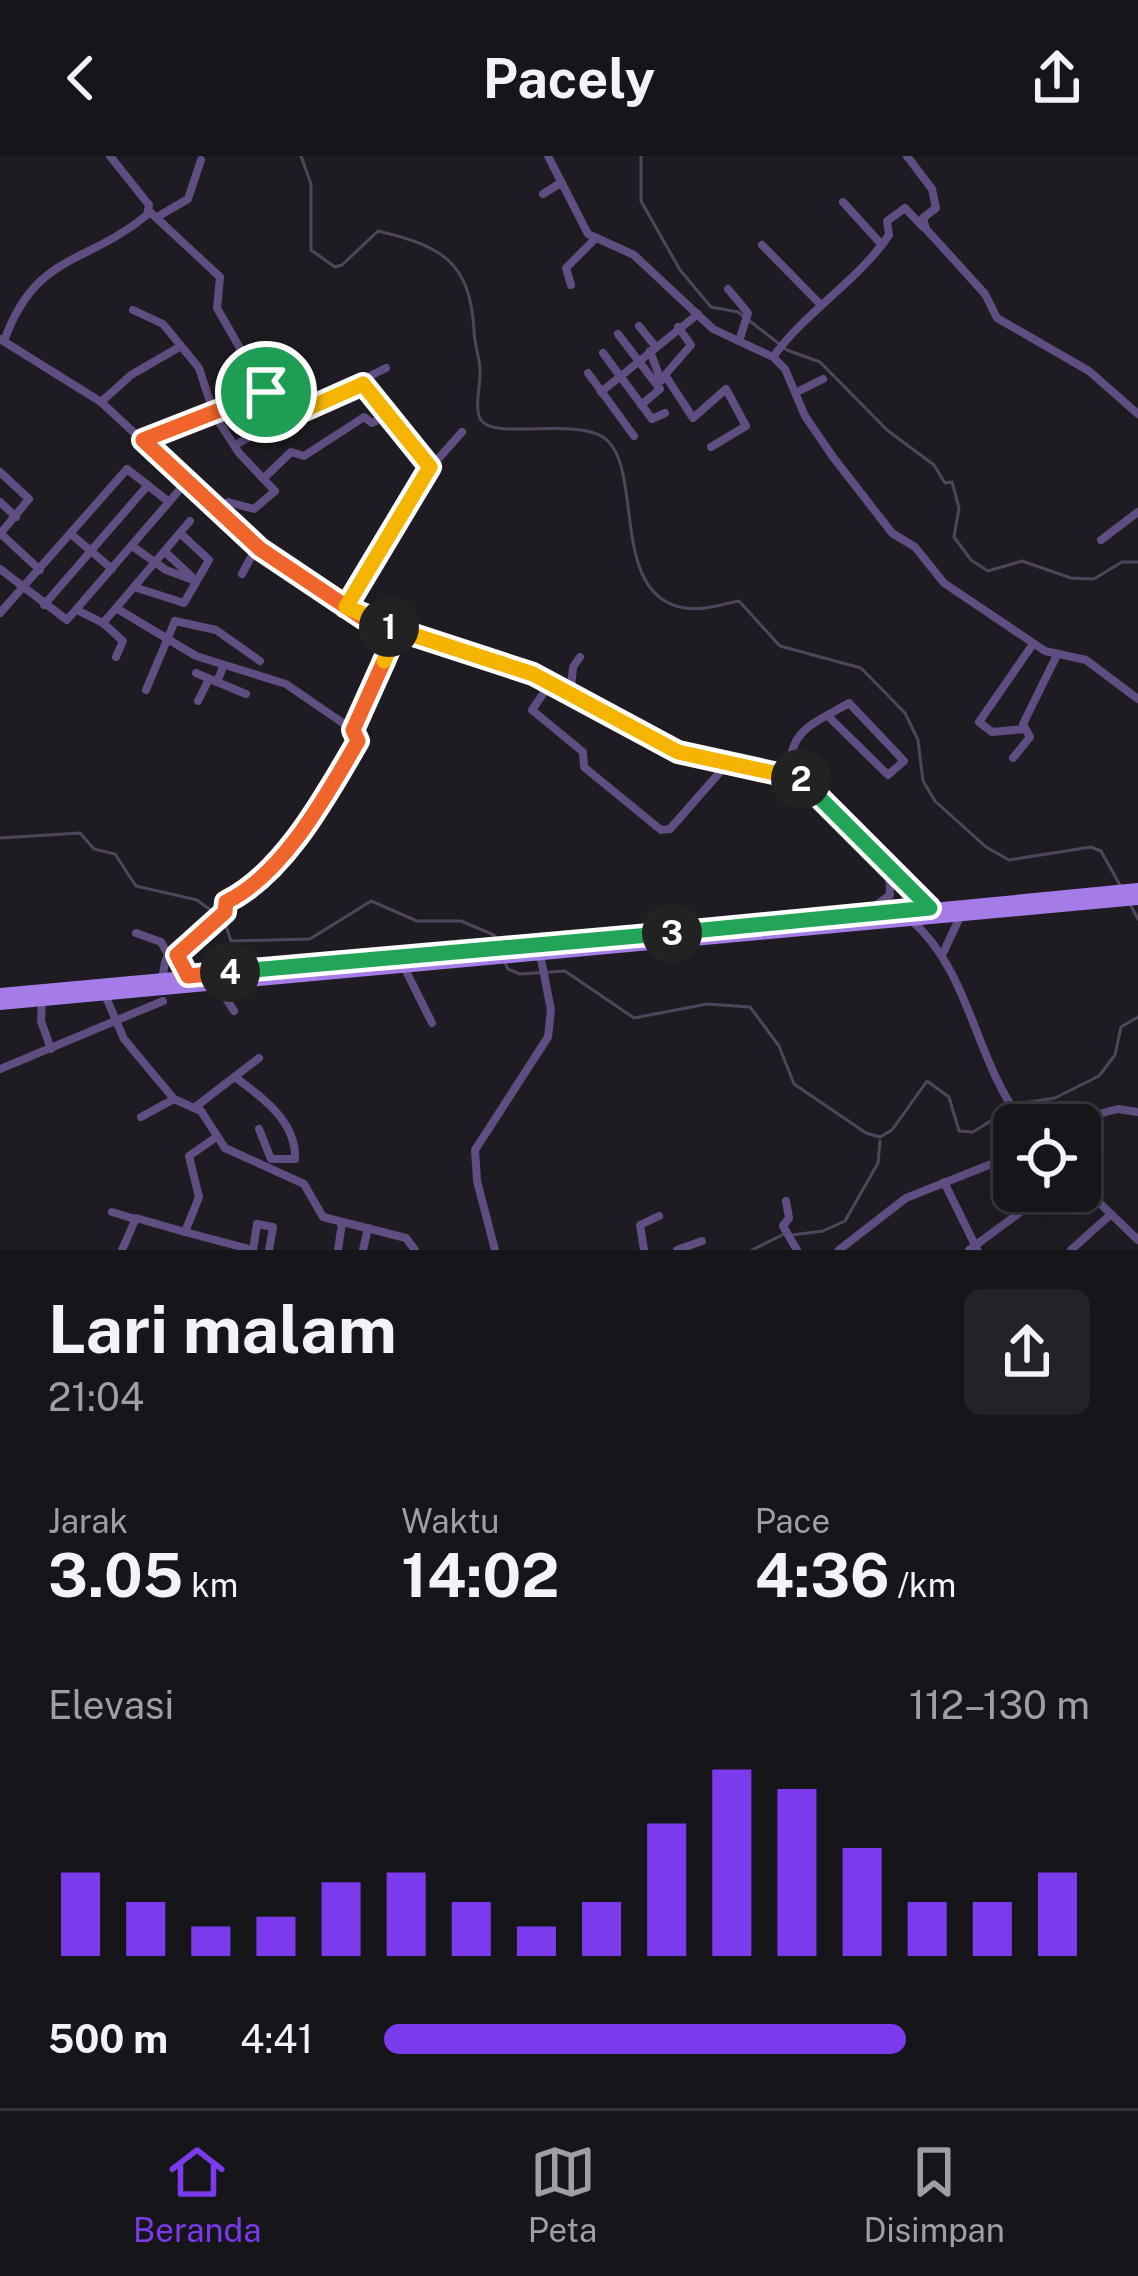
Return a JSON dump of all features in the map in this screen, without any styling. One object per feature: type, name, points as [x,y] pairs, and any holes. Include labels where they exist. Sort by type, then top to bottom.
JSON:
[{"type":"main road","points":[[0,1004],[104,992],[158,992],[188,976],[824,923],[910,920],[1138,890]]},
{"type":"main road","points":[[0,994],[158,992],[216,982],[540,954],[930,908],[1098,896],[1138,899]]},
{"type":"street","points":[[110,156],[153,214],[220,277],[217,308],[282,420]]},
{"type":"street","points":[[548,156],[578,222],[596,238],[644,262],[728,339],[773,357],[797,392],[810,425],[892,533],[915,547],[944,583],[1034,644],[1057,655],[1086,660],[1138,699]]},
{"type":"street","points":[[907,156],[937,199],[936,208],[923,218],[926,229]]},
{"type":"street","points":[[201,160],[188,199],[153,214],[98,250],[75,254],[46,273],[19,303],[2,340],[100,402],[257,546],[346,607],[506,664],[678,752],[790,776],[811,785],[930,908]]},
{"type":"street","points":[[543,194],[559,184]]},
{"type":"street","points":[[843,202],[882,245]]},
{"type":"street","points":[[773,357],[790,331],[882,245],[889,235],[886,221],[904,208],[985,294],[997,318],[1059,359],[1090,371],[1138,414]]},
{"type":"street","points":[[571,285],[566,268],[596,238]]},
{"type":"street","points":[[763,245],[820,305]]},
{"type":"street","points":[[728,289],[748,313],[739,341]]},
{"type":"street","points":[[133,310],[164,324],[199,368],[214,414],[275,491],[262,506],[245,511],[228,502],[219,508]]},
{"type":"street","points":[[601,392],[698,314]]},
{"type":"street","points":[[639,326],[662,378],[660,388],[640,406]]},
{"type":"street","points":[[678,328],[691,345],[665,375],[673,394],[692,418],[726,388],[746,427],[711,447]]},
{"type":"street","points":[[618,334],[660,388]]},
{"type":"street","points":[[100,402],[141,368],[181,346]]},
{"type":"street","points":[[603,353],[654,421],[665,413]]},
{"type":"street","points":[[236,446],[386,368]]},
{"type":"street","points":[[588,373],[634,436]]},
{"type":"street","points":[[143,440],[292,378]]},
{"type":"street","points":[[797,392],[823,379]]},
{"type":"street","points":[[363,384],[387,416],[421,448],[430,467]]},
{"type":"street","points":[[263,478],[291,452],[300,457],[364,417],[372,423],[387,416]]},
{"type":"street","points":[[346,607],[430,467],[461,432]]},
{"type":"street","points":[[1,610],[128,470],[169,502]]},
{"type":"street","points":[[0,472],[29,499],[0,534],[40,569]]},
{"type":"street","points":[[0,569],[64,621],[188,480]]},
{"type":"street","points":[[44,605],[148,485]]},
{"type":"street","points":[[0,502],[16,517]]},
{"type":"street","points":[[1101,540],[1138,512]]},
{"type":"street","points":[[104,623],[190,521]]},
{"type":"street","points":[[134,586],[182,605],[208,558],[180,532]]},
{"type":"street","points":[[71,534],[112,569]]},
{"type":"street","points":[[132,546],[155,563],[196,581]]},
{"type":"street","points":[[242,574],[257,546]]},
{"type":"street","points":[[165,551],[196,581]]},
{"type":"street","points":[[116,608],[223,667],[286,684],[353,730],[358,741],[312,810],[307,830],[226,902],[225,912],[165,963]]},
{"type":"street","points":[[76,610],[104,623],[123,641],[116,657]]},
{"type":"street","points":[[146,690],[176,620],[216,629],[260,661]]},
{"type":"street","points":[[353,730],[398,629]]},
{"type":"street","points":[[1025,729],[992,732],[979,722],[1034,644]]},
{"type":"street","points":[[1025,729],[1057,655]]},
{"type":"street","points":[[570,698],[573,667],[580,657]]},
{"type":"street","points":[[198,701],[223,667]]},
{"type":"street","points":[[196,673],[246,694]]},
{"type":"street","points":[[549,685],[533,711],[583,752],[584,767],[661,830],[670,830],[727,764]]},
{"type":"street","points":[[790,776],[791,744],[828,716],[853,704],[904,760],[888,775],[828,716]]},
{"type":"street","points":[[1013,758],[1030,737],[1025,729]]},
{"type":"street","points":[[861,916],[890,895],[889,868]]},
{"type":"street","points":[[894,913],[905,885]]},
{"type":"street","points":[[944,952],[949,931],[963,914]]},
{"type":"street","points":[[910,920],[944,952],[1007,1104]]},
{"type":"street","points":[[0,1070],[113,1023],[158,992],[168,954],[160,942],[136,933]]},
{"type":"street","points":[[495,1250],[476,1181],[475,1150],[548,1037],[551,1010],[540,954]]},
{"type":"street","points":[[177,955],[188,976]]},
{"type":"street","points":[[403,966],[432,1023]]},
{"type":"street","points":[[216,982],[234,1011]]},
{"type":"street","points":[[104,992],[113,1023],[174,1099],[210,1121],[215,1138],[233,1152],[304,1184],[319,1214],[406,1238],[415,1250]]},
{"type":"street","points":[[42,999],[41,1021],[51,1048]]},
{"type":"street","points":[[194,1108],[260,1058]]},
{"type":"street","points":[[236,1078],[254,1088],[289,1129],[295,1159],[271,1159],[259,1129]]},
{"type":"street","points":[[142,1117],[174,1099]]},
{"type":"street","points":[[1101,1113],[1118,1109],[1138,1112]]},
{"type":"street","points":[[185,1232],[199,1197],[189,1156],[215,1138]]},
{"type":"street","points":[[839,1250],[892,1206],[993,1163]]},
{"type":"street","points":[[944,1182],[974,1249],[1022,1212]]},
{"type":"street","points":[[786,1201],[789,1215],[783,1228],[797,1250]]},
{"type":"street","points":[[1101,1206],[1138,1240]]},
{"type":"street","points":[[112,1212],[253,1250],[257,1224],[268,1224],[273,1228],[269,1250]]},
{"type":"street","points":[[1071,1250],[1110,1215]]},
{"type":"street","points":[[644,1250],[640,1225],[658,1216]]},
{"type":"street","points":[[122,1250],[135,1219]]},
{"type":"street","points":[[338,1250],[342,1223]]},
{"type":"street","points":[[363,1250],[368,1228]]},
{"type":"street","points":[[850,1240],[861,1250]]},
{"type":"street","points":[[677,1250],[702,1241]]},
{"type":"waterway","points":[[301,156],[311,184],[311,250],[335,267],[378,231],[435,251],[458,272],[471,307],[481,420],[501,428],[590,432],[603,437],[616,452],[636,556],[645,580],[661,598],[692,609],[739,601],[780,646],[861,668],[905,713],[918,740],[923,781],[935,801],[986,847],[1009,860],[1091,847],[1101,851],[1121,887]]},
{"type":"waterway","points":[[641,156],[641,201],[680,270],[711,307],[738,312],[787,350],[820,362],[887,430],[934,465],[945,483],[952,482],[959,508],[954,537],[971,560],[988,571],[1022,561],[1071,578],[1094,579],[1122,562],[1138,562]]},
{"type":"waterway","points":[[0,838],[80,833],[94,849],[115,854],[136,886],[197,900],[224,920],[231,941],[310,939],[371,901],[417,921],[461,921],[494,935],[498,945]]},
{"type":"waterway","points":[[1131,906],[1138,919]]},
{"type":"waterway","points":[[504,960],[508,969],[520,974],[565,971],[634,1018],[707,1004],[750,1007],[779,1046],[794,1084],[866,1133],[880,1137],[892,1130],[927,1081],[949,1097],[959,1131],[973,1132],[993,1119]]},
{"type":"waterway","points":[[1016,1104],[1055,1098],[1099,1076],[1115,1055],[1121,1027],[1138,1017]]},
{"type":"waterway","points":[[792,1235],[823,1231],[845,1221],[878,1163],[880,1141]]},
{"type":"waterway","points":[[752,1250],[782,1235]]},
{"type":"route","points":[[266,392],[143,440],[250,542],[309,579],[346,607],[363,618],[444,643],[533,674],[559,693],[678,752],[811,785],[930,908],[188,976],[187,965],[177,955],[225,912],[226,902],[307,830],[312,810],[358,741],[353,730],[398,629],[363,618],[356,614],[346,607],[430,467],[421,448],[387,416],[363,384],[282,420],[266,392]]}]
